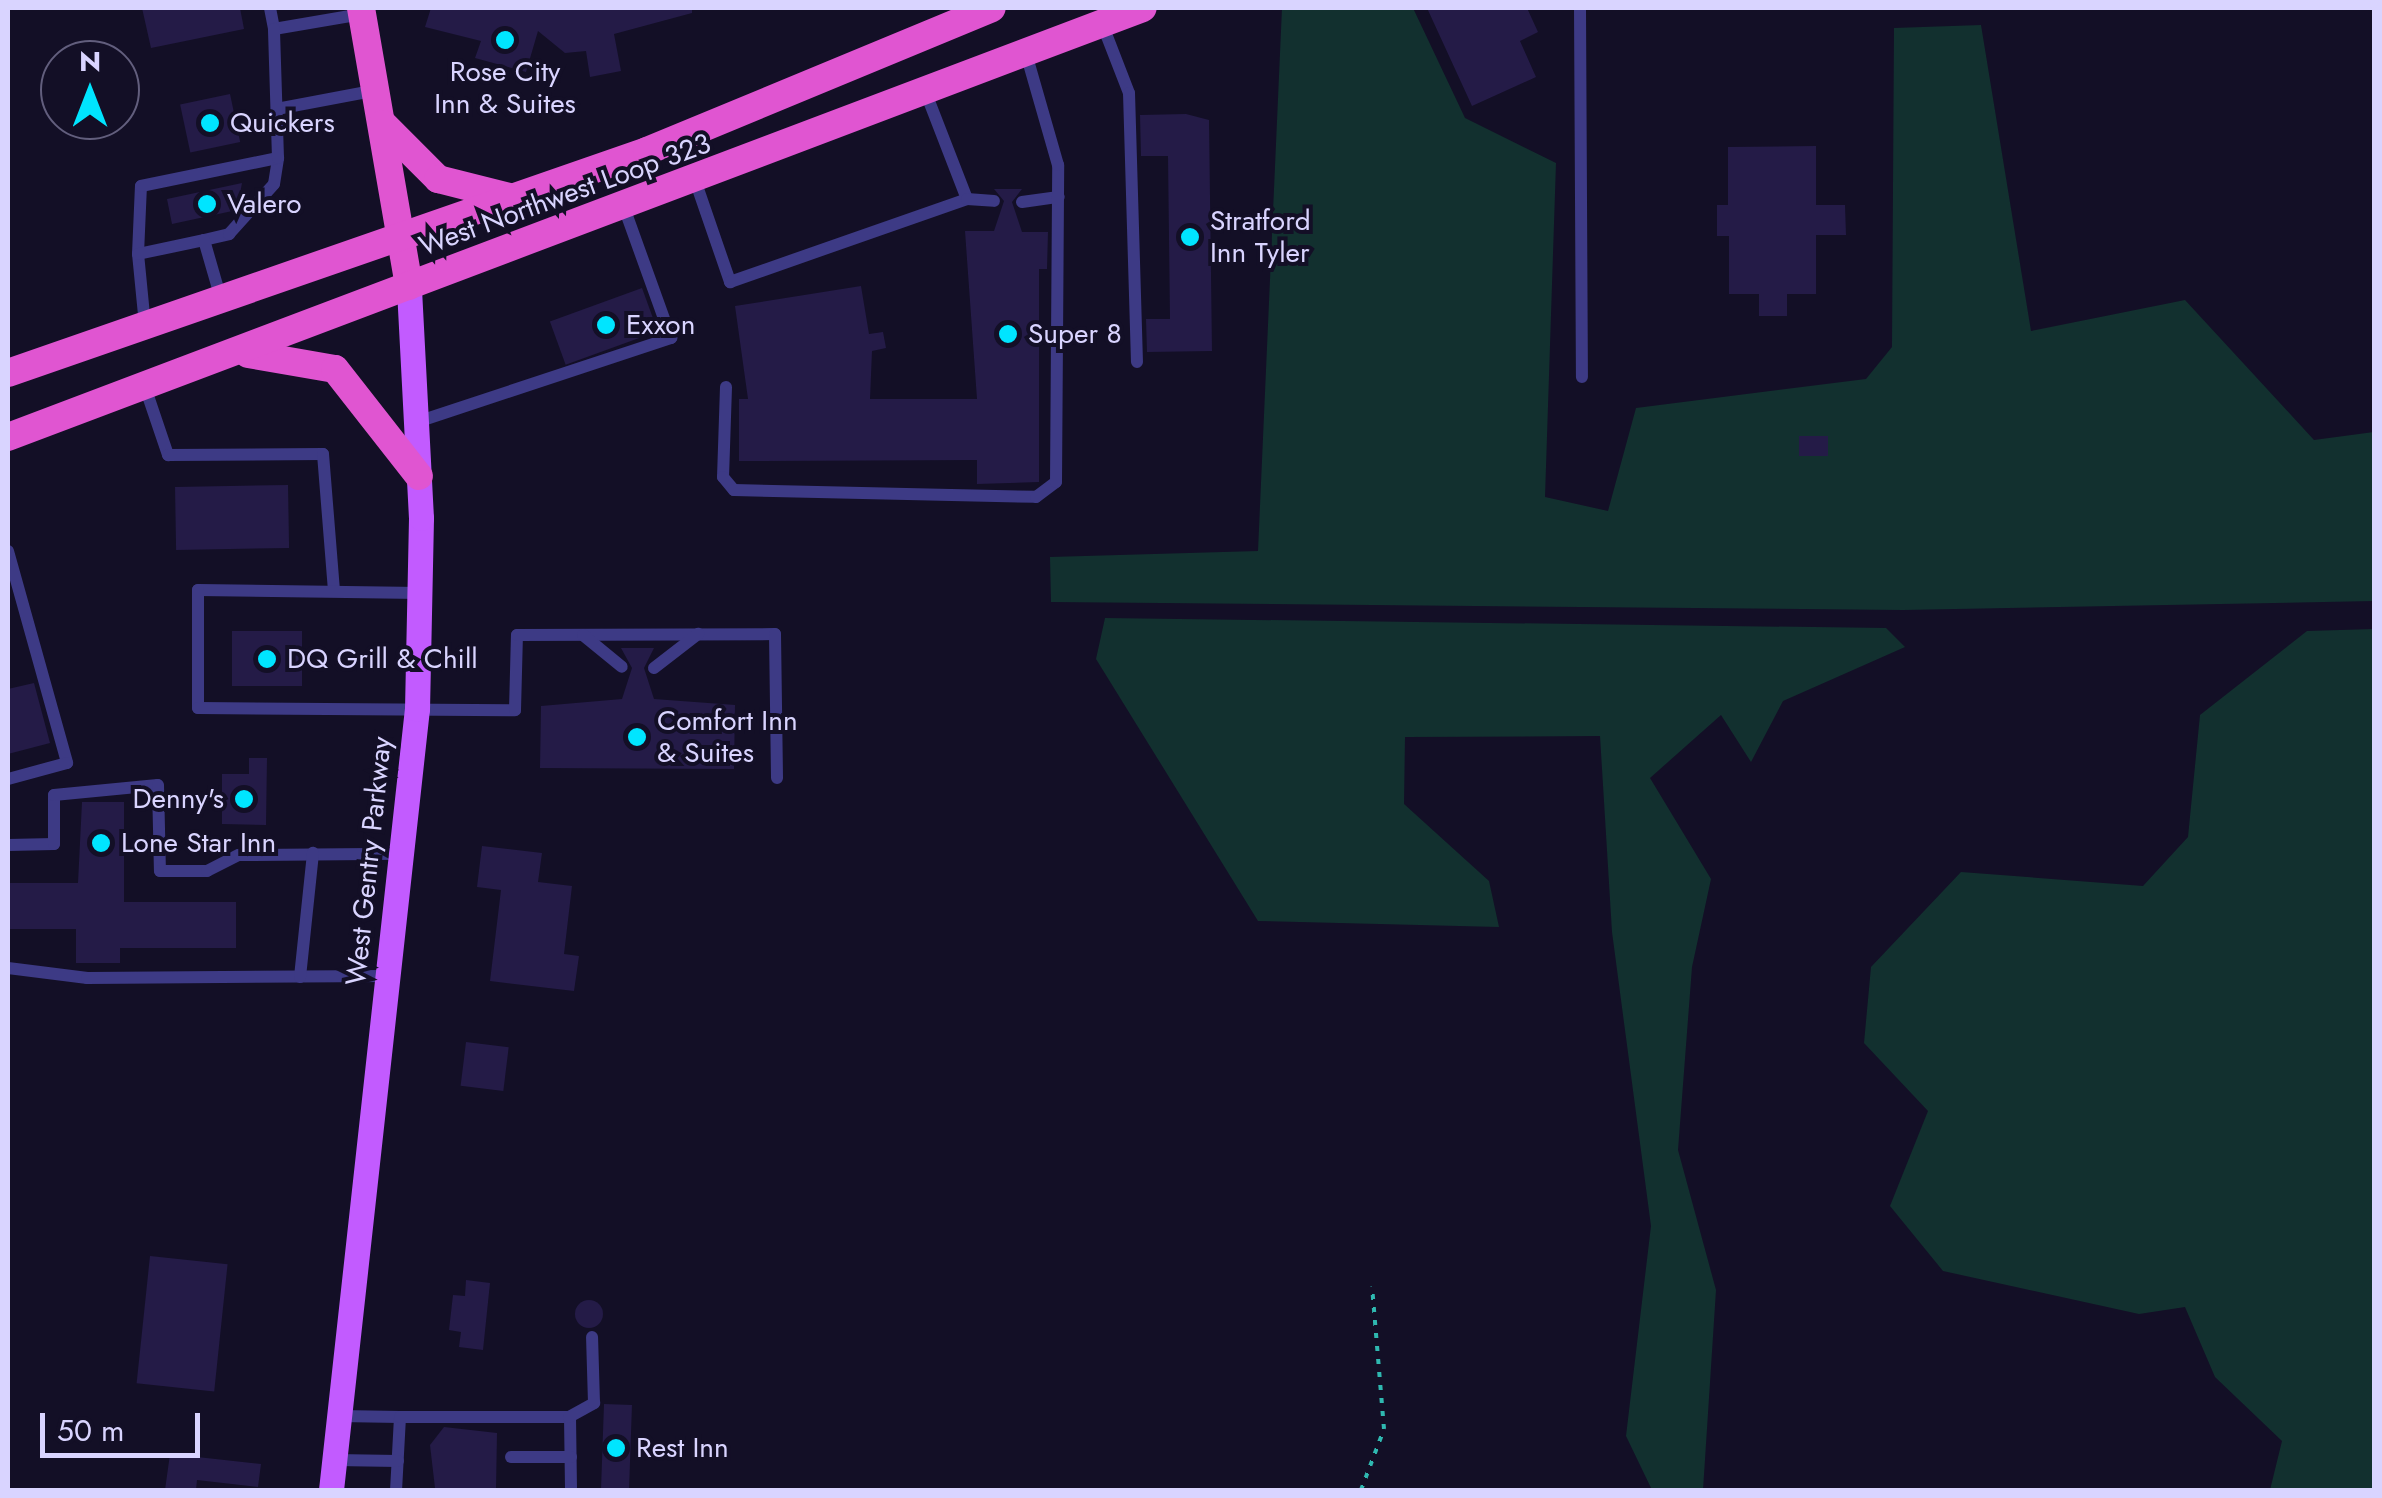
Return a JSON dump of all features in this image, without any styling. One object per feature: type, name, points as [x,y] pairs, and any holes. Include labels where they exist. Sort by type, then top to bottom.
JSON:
[{"type":"highway","name":"West Northwest Loop 323","points":[[8,373],[516,198],[992,8]]},
{"type":"highway","name":"West Northwest Loop 323","points":[[8,436],[625,210],[927,96],[1143,8]]},
{"type":"highway","name":"West Gentry Parkway","points":[[361,11],[378,90],[409,286]]},
{"type":"highway","points":[[383,124],[438,179],[516,198]]},
{"type":"highway","points":[[236,354],[335,368],[419,476]]},
{"type":"main road","name":"West Gentry Parkway","points":[[331,1490],[417,709],[419,476],[409,286]]},
{"type":"lane","points":[[138,254],[204,240],[240,222],[274,184],[282,108],[270,8]]},
{"type":"lane","points":[[1580,8],[1582,377]]},
{"type":"lane","points":[[274,28],[361,11]]},
{"type":"lane","points":[[1103,26],[1129,93],[1137,362]]},
{"type":"lane","points":[[726,387],[723,477],[734,490],[1036,498],[1056,482],[1059,197],[1027,57]]},
{"type":"lane","points":[[282,108],[378,90]]},
{"type":"lane","points":[[927,96],[967,199]]},
{"type":"lane","points":[[145,325],[138,254],[141,186],[278,158]]},
{"type":"lane","points":[[696,183],[730,282],[967,199],[994,201]]},
{"type":"lane","points":[[1022,202],[1059,197]]},
{"type":"lane","points":[[417,422],[671,338],[625,210]]},
{"type":"lane","points":[[204,240],[222,299]]},
{"type":"lane","points":[[145,387],[168,455],[322,454],[334,591]]},
{"type":"lane","points":[[8,551],[67,763],[8,779]]},
{"type":"lane","points":[[420,592],[198,590],[198,708],[515,710],[518,635],[775,634],[777,778]]},
{"type":"lane","points":[[654,668],[698,634]]},
{"type":"lane","points":[[584,635],[622,668]]},
{"type":"lane","points":[[8,845],[54,844],[54,795],[158,785],[160,871],[207,871],[239,855],[404,854]]},
{"type":"lane","points":[[300,977],[313,854]]},
{"type":"lane","points":[[8,968],[87,978],[390,976]]},
{"type":"lane","points":[[340,1416],[569,1417],[594,1402],[592,1337]]},
{"type":"lane","points":[[569,1417],[572,1490]]},
{"type":"lane","points":[[396,1490],[400,1418]]},
{"type":"lane","points":[[511,1457],[571,1457]]},
{"type":"lane","points":[[335,1460],[398,1461]]},
{"type":"path","points":[[1361,1490],[1384,1429],[1372,1287]]},
{"type":"green space","points":[[1282,8],[1413,8],[1465,118],[1556,163],[1545,497],[1608,511],[1636,408],[1866,379],[1892,347],[1894,28],[1981,25],[2031,331],[2185,300],[2314,440],[2374,432],[2374,601],[1903,610],[1051,602],[1050,557],[1258,551]]},
{"type":"green space","points":[[1105,618],[1886,628],[1905,647],[1783,701],[1751,762],[1721,715],[1650,778],[1711,879],[1692,967],[1678,1150],[1716,1290],[1703,1490],[1652,1490],[1626,1436],[1651,1226],[1612,932],[1600,736],[1405,737],[1404,804],[1489,881],[1499,927],[1258,921],[1096,659]]},
{"type":"green space","points":[[2374,629],[2374,1490],[2270,1490],[2282,1441],[2215,1377],[2185,1307],[2139,1314],[1943,1271],[1890,1206],[1928,1111],[1864,1043],[1871,967],[1961,872],[2143,886],[2188,837],[2200,715],[2307,631]]},
{"type":"building","points":[[142,8],[240,8],[244,29],[151,48]]},
{"type":"building","name":"Rose City Inn & Suites","points":[[431,8],[692,8],[692,13],[614,34],[621,71],[590,77],[586,51],[565,53],[538,31],[526,72],[475,58],[481,41],[425,27]]},
{"type":"building","points":[[1427,8],[1527,8],[1538,32],[1520,41],[1536,77],[1472,106]]},
{"type":"building","name":"Quickers","points":[[230,94],[240,142],[190,153],[180,105]]},
{"type":"building","name":"Stratford Inn Tyler","points":[[1186,114],[1209,120],[1212,351],[1147,352],[1146,319],[1170,319],[1168,156],[1141,156],[1140,115]]},
{"type":"building","points":[[1816,146],[1816,205],[1845,205],[1846,235],[1816,235],[1816,294],[1787,294],[1787,316],[1759,316],[1759,294],[1729,294],[1729,236],[1717,236],[1717,205],[1728,205],[1728,147]]},
{"type":"building","name":"Valero","points":[[242,183],[237,210],[172,224],[167,199]]},
{"type":"building","name":"Super 8","points":[[994,189],[1022,189],[1012,202],[1022,232],[1048,232],[1047,269],[1039,269],[1039,482],[977,484],[977,460],[739,461],[739,399],[748,399],[735,306],[861,286],[869,334],[883,332],[886,348],[872,351],[870,399],[977,399],[965,231],[994,231],[1004,201]]},
{"type":"building","name":"Exxon","points":[[642,288],[658,331],[566,365],[550,322]]},
{"type":"building","points":[[1799,436],[1828,436],[1828,456],[1799,456]]},
{"type":"building","points":[[288,485],[289,548],[176,550],[175,487]]},
{"type":"building","name":"DQ Grill & Chill","points":[[232,631],[302,631],[302,686],[232,686]]},
{"type":"building","name":"Comfort Inn & Suites","points":[[621,648],[654,648],[644,668],[654,699],[735,705],[734,769],[540,768],[541,706],[622,699],[632,668]]},
{"type":"building","points":[[34,683],[50,743],[8,754],[8,689]]},
{"type":"building","name":"Denny's","points":[[249,758],[267,758],[266,825],[222,824],[222,774],[249,774]]},
{"type":"building","name":"Lone Star Inn","points":[[82,802],[124,802],[124,902],[236,902],[236,948],[120,948],[120,963],[76,963],[76,929],[8,929],[8,883],[78,883]]},
{"type":"building","points":[[482,846],[542,853],[538,882],[572,886],[564,954],[579,956],[574,991],[490,981],[501,890],[477,887]]},
{"type":"building","points":[[466,1042],[509,1047],[503,1091],[461,1086]]},
{"type":"building","points":[[150,1256],[228,1264],[214,1391],[137,1383]]},
{"type":"building","points":[[466,1280],[490,1283],[483,1350],[459,1347],[461,1332],[449,1330],[453,1295],[465,1296]]},
{"type":"building","points":[[589,1300],[599,1304],[603,1314],[599,1324],[589,1328],[579,1324],[575,1314],[579,1304]]},
{"type":"building","name":"Rest Inn","points":[[604,1404],[632,1405],[629,1490],[601,1490]]},
{"type":"building","points":[[444,1427],[497,1433],[496,1489],[435,1488],[430,1445]]},
{"type":"building","points":[[170,1454],[261,1464],[258,1487],[197,1480],[196,1490],[165,1490]]},
{"type":"place","name":"Rose City Inn & Suites","points":[[505,40]]},
{"type":"place","name":"Quickers","points":[[210,123]]},
{"type":"place","name":"Valero","points":[[207,204]]},
{"type":"place","name":"Stratford Inn Tyler","points":[[1190,237]]},
{"type":"place","name":"Exxon","points":[[606,325]]},
{"type":"place","name":"Super 8","points":[[1008,334]]},
{"type":"place","name":"DQ Grill & Chill","points":[[267,659]]},
{"type":"place","name":"Comfort Inn & Suites","points":[[637,737]]},
{"type":"place","name":"Denny's","points":[[244,799]]},
{"type":"place","name":"Lone Star Inn","points":[[101,843]]},
{"type":"place","name":"Rest Inn","points":[[616,1448]]}]
